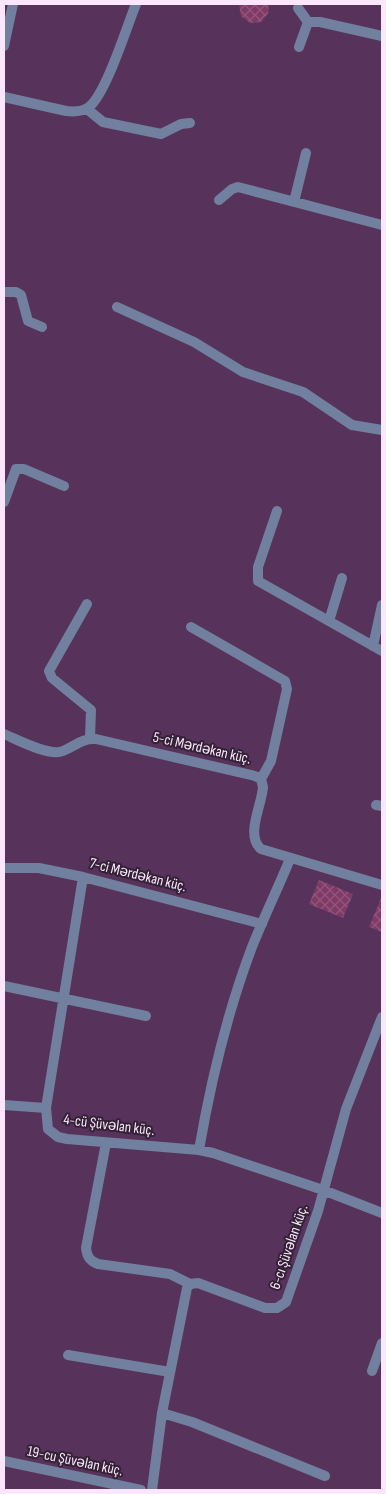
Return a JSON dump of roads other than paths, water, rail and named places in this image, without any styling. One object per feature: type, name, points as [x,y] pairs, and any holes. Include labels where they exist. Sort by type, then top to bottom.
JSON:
[{"type":"street","points":[[4,46],[7,14],[13,4]]},
{"type":"street","points":[[4,97],[66,111],[75,112],[87,109],[100,93],[136,4]]},
{"type":"street","points":[[298,8],[308,22]]},
{"type":"street","points":[[308,22],[320,22],[382,36]]},
{"type":"street","points":[[300,47],[308,22]]},
{"type":"street","points":[[87,109],[104,122],[161,134],[180,124],[190,123]]},
{"type":"street","points":[[294,202],[306,153]]},
{"type":"street","points":[[219,200],[232,189],[238,187],[382,225]]},
{"type":"street","points":[[4,292],[19,293],[23,298],[28,321],[42,327]]},
{"type":"street","points":[[117,307],[194,342],[243,372],[303,392],[352,425],[382,430]]},
{"type":"street","points":[[4,502],[16,469],[24,469],[64,486]]},
{"type":"street","points":[[277,511],[258,567],[258,581],[382,651]]},
{"type":"street","points":[[329,620],[342,578]]},
{"type":"street","points":[[4,734],[53,753],[62,752],[80,741],[90,738],[91,710],[52,678],[49,671],[87,604]]},
{"type":"street","points":[[373,646],[382,605]]},
{"type":"street","points":[[190,627],[285,681],[287,690],[271,761],[261,779]]},
{"type":"street","name":"5-ci Mərdəkan küç.","points":[[90,738],[252,775],[261,779],[263,792],[254,840],[261,849],[382,885]]},
{"type":"street","points":[[199,1150],[218,1053],[243,972],[290,859]]},
{"type":"street","name":"7-ci Mərdəkan küç.","points":[[4,868],[39,868],[83,877],[262,924]]},
{"type":"street","name":"4-cü Şüvəlan küç.","points":[[83,877],[46,1108],[46,1122],[52,1133],[67,1138],[106,1143],[199,1150],[323,1190],[382,1214]]},
{"type":"street","points":[[4,986],[62,1000],[146,1016]]},
{"type":"street","name":"6-cı Şüvəlan küç.","points":[[190,1284],[204,1284],[265,1308],[282,1306],[292,1289],[349,1100],[382,1017]]},
{"type":"street","points":[[4,1104],[46,1108]]},
{"type":"street","points":[[106,1143],[86,1248],[87,1255],[91,1261],[98,1264],[170,1274],[190,1284],[183,1297],[162,1414],[152,1490]]},
{"type":"street","points":[[372,1371],[382,1343]]},
{"type":"street","points":[[68,1355],[170,1372]]},
{"type":"street","points":[[162,1414],[192,1422],[325,1476]]},
{"type":"street","name":"19-cu Şüvəlan küç.","points":[[4,1461],[141,1490]]}]
